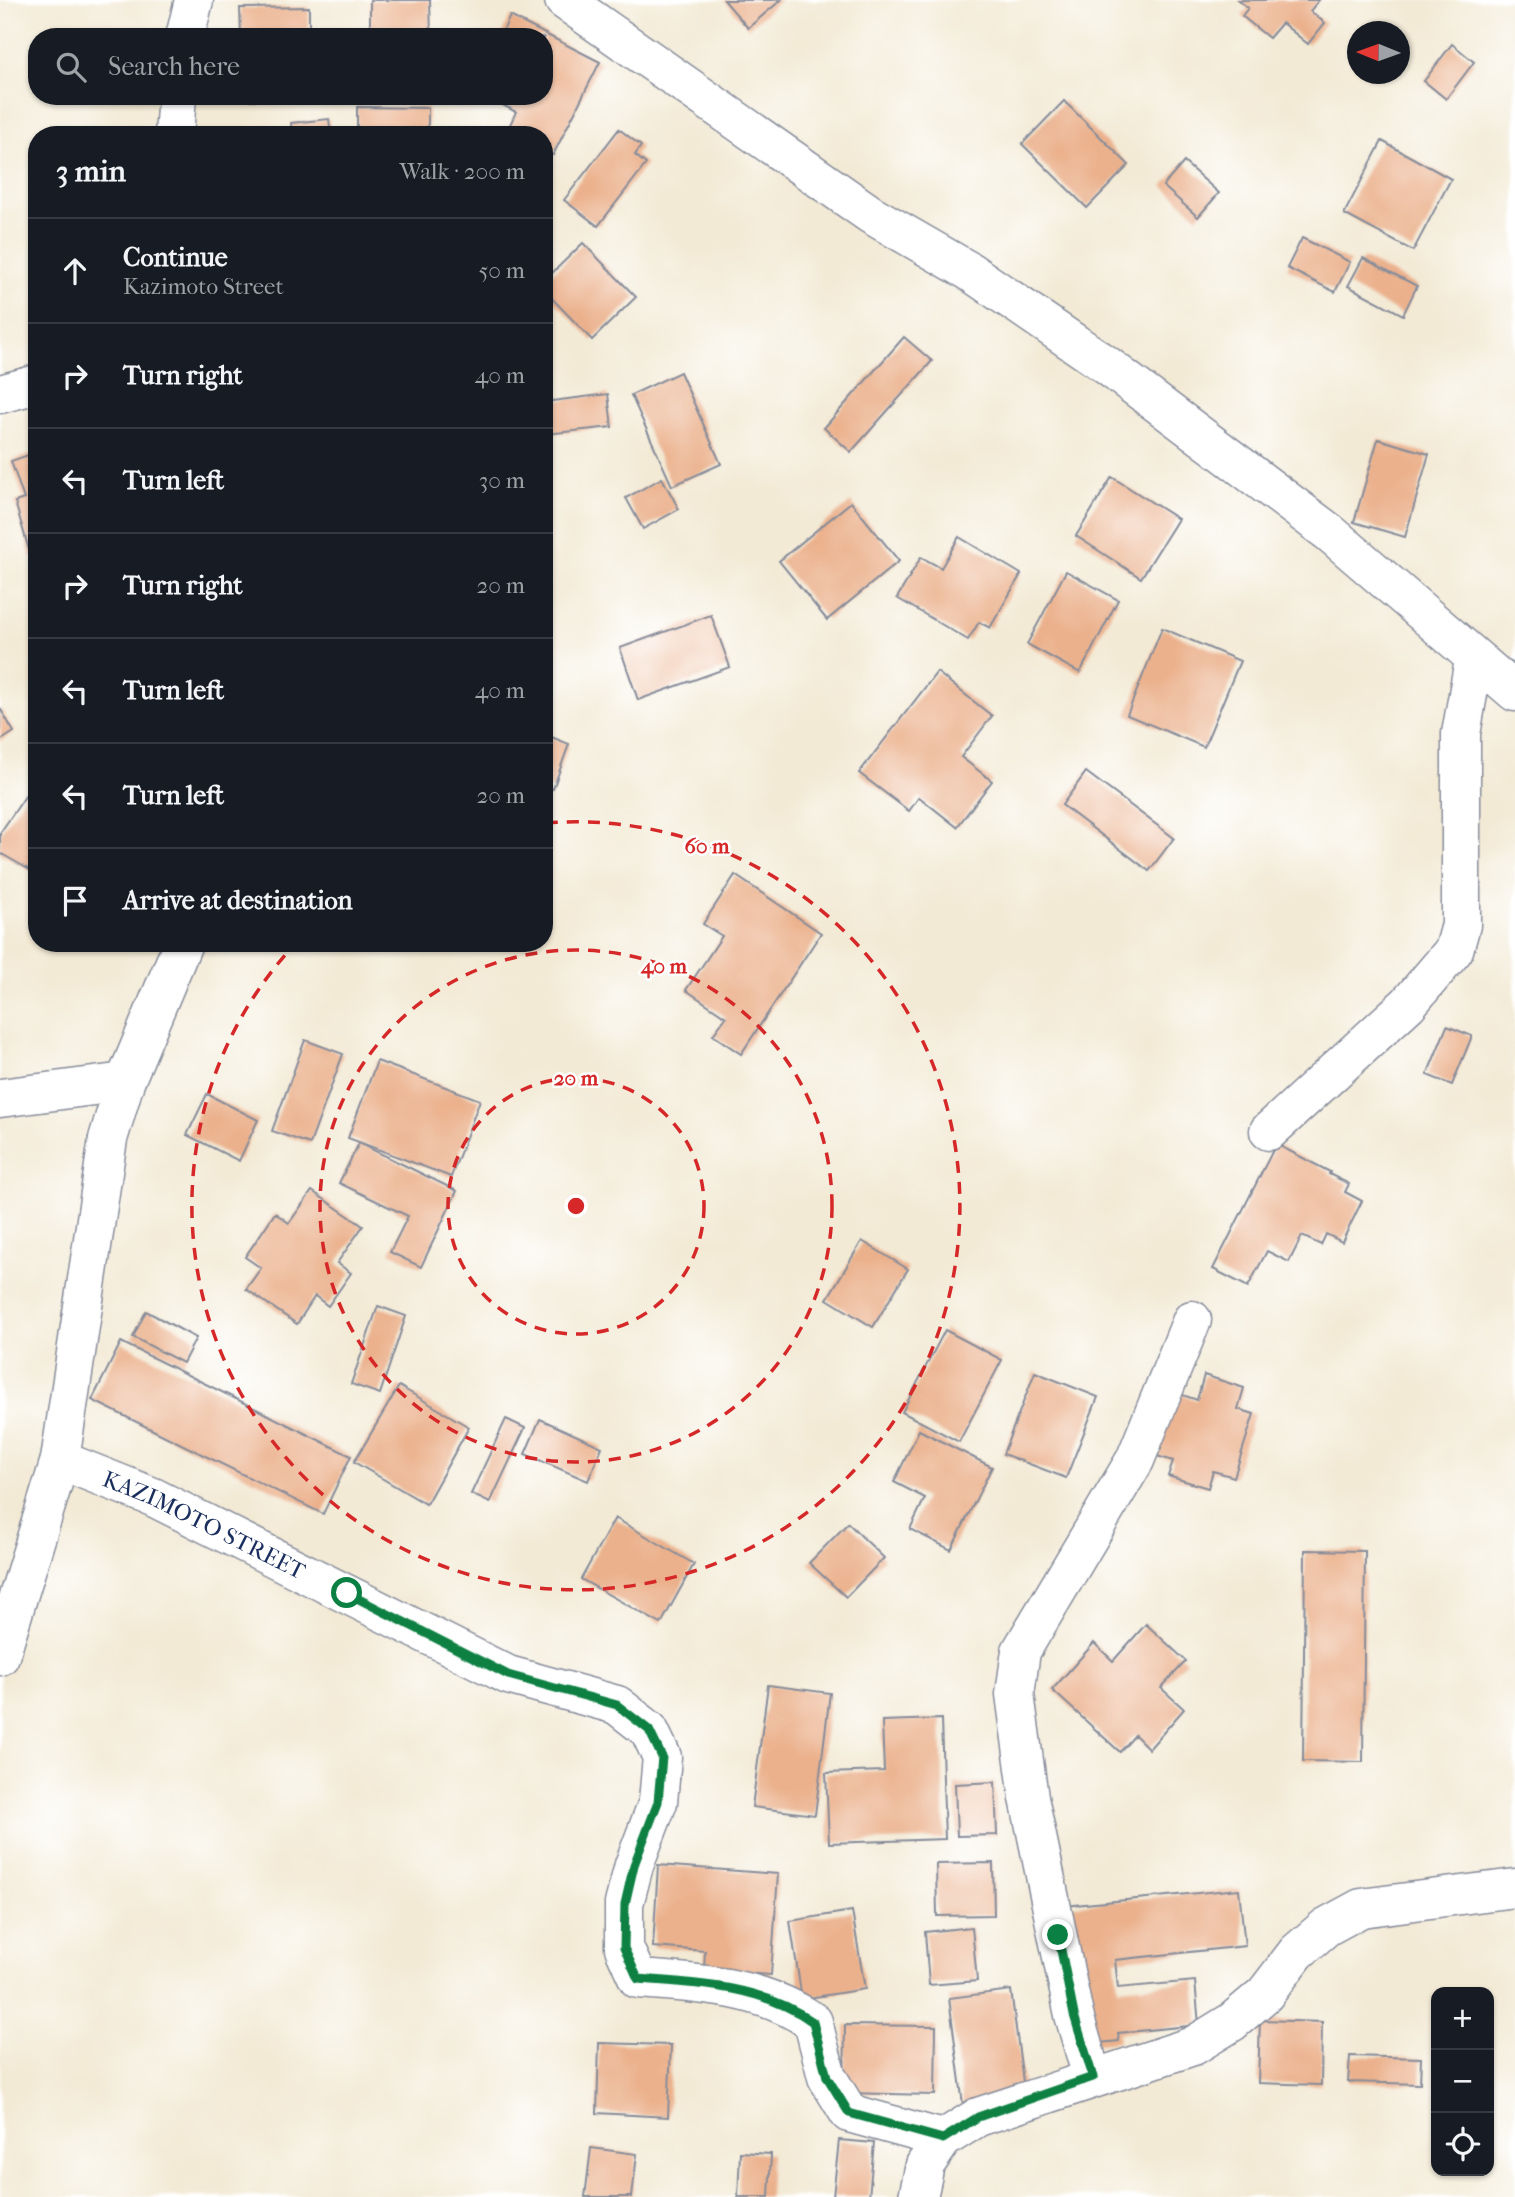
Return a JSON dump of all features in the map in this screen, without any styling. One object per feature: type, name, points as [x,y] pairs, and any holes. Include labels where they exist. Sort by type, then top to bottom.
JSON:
[{"type":"street","points":[[187,28],[194,0]]},
{"type":"street","points":[[564,0],[870,214],[969,271],[1105,364],[1330,533],[1474,660],[1515,692]]},
{"type":"street","points":[[175,126],[176,105]]},
{"type":"street","points":[[0,394],[28,386]]},
{"type":"street","points":[[1269,1131],[1408,1004],[1440,970],[1454,950],[1461,925],[1461,734],[1474,660]]},
{"type":"street","points":[[0,1656],[60,1460],[108,1139],[125,1082],[179,952]]},
{"type":"street","points":[[0,1098],[125,1082]]},
{"type":"street","points":[[1093,2077],[1074,2015],[1029,1798],[1015,1694],[1019,1662],[1021,1651],[1040,1615],[1135,1460],[1192,1320]]},
{"type":"street","name":"KAZIMOTO STREET","points":[[60,1460],[153,1497],[508,1675],[617,1705],[649,1730],[662,1757],[658,1802],[634,1865],[625,1904],[624,1948],[638,1979],[758,1994],[794,2009],[813,2022],[827,2077],[849,2113],[943,2139]]},
{"type":"street","points":[[918,2197],[925,2165],[943,2139],[978,2117],[1194,2046],[1232,2022],[1265,1994],[1297,1952],[1326,1927],[1361,1908],[1515,1888]]},
{"type":"building","points":[[370,0],[430,0],[431,28],[370,28]]},
{"type":"building","points":[[724,0],[781,0],[748,28]]},
{"type":"building","points":[[1238,0],[1319,0],[1310,11],[1325,23],[1308,44],[1282,23],[1269,38],[1242,16],[1248,8]]},
{"type":"building","points":[[309,7],[309,28],[241,28],[240,8]]},
{"type":"building","points":[[510,16],[533,28],[504,28]]},
{"type":"building","points":[[553,38],[600,62],[553,155],[553,126],[509,126],[516,112],[503,105],[553,105]]},
{"type":"building","points":[[1452,44],[1474,62],[1446,99],[1424,81]]},
{"type":"building","points":[[1064,101],[1129,165],[1087,208],[1022,144]]},
{"type":"building","points":[[357,107],[428,108],[428,126],[357,126]]},
{"type":"building","points":[[329,119],[330,126],[291,126],[291,123]]},
{"type":"building","points":[[619,129],[641,146],[635,155],[646,164],[598,226],[564,200]]},
{"type":"building","points":[[1382,141],[1451,179],[1413,251],[1344,214]]},
{"type":"building","points":[[1184,162],[1219,193],[1198,217],[1163,186]]},
{"type":"building","points":[[1302,238],[1350,262],[1335,292],[1287,268]]},
{"type":"building","points":[[583,243],[636,297],[592,340],[553,299],[553,272]]},
{"type":"building","points":[[1363,258],[1417,286],[1403,315],[1348,286]]},
{"type":"building","points":[[904,337],[932,361],[851,452],[824,428]]},
{"type":"building","points":[[680,372],[721,464],[672,486],[631,395]]},
{"type":"building","points":[[608,394],[612,427],[553,433],[553,401]]},
{"type":"building","points":[[1378,439],[1429,454],[1405,537],[1354,522]]},
{"type":"building","points":[[28,455],[28,547],[15,502],[24,499],[11,461]]},
{"type":"building","points":[[1112,477],[1178,519],[1141,578],[1076,536]]},
{"type":"building","points":[[662,478],[679,509],[643,529],[626,498]]},
{"type":"building","points":[[851,502],[899,561],[827,620],[779,561]]},
{"type":"building","points":[[959,537],[1021,574],[990,628],[979,622],[968,640],[897,598],[921,557],[941,568]]},
{"type":"building","points":[[1066,571],[1118,600],[1080,673],[1027,644]]},
{"type":"building","points":[[711,615],[730,667],[638,700],[620,648]]},
{"type":"building","points":[[1162,628],[1240,661],[1204,747],[1127,715]]},
{"type":"building","points":[[937,672],[992,716],[961,757],[992,781],[957,827],[919,797],[909,811],[859,773]]},
{"type":"building","points":[[0,708],[14,732],[0,741]]},
{"type":"building","points":[[553,738],[569,744],[553,789]]},
{"type":"building","points":[[1086,772],[1174,838],[1149,871],[1062,805]]},
{"type":"building","points":[[28,792],[28,869],[0,853],[0,833]]},
{"type":"building","points":[[735,875],[821,933],[741,1054],[713,1035],[726,1017],[686,990],[722,936],[703,924]]},
{"type":"building","points":[[1447,1026],[1472,1036],[1452,1085],[1427,1075]]},
{"type":"building","points":[[305,1040],[343,1054],[310,1144],[272,1131]]},
{"type":"building","points":[[377,1061],[480,1100],[451,1177],[348,1138]]},
{"type":"building","points":[[207,1094],[258,1120],[239,1161],[187,1135]]},
{"type":"building","points":[[359,1143],[457,1191],[421,1267],[390,1252],[408,1216],[339,1183]]},
{"type":"building","points":[[1276,1144],[1349,1184],[1345,1192],[1362,1201],[1342,1242],[1326,1234],[1321,1245],[1302,1236],[1289,1262],[1267,1251],[1248,1287],[1213,1269]]},
{"type":"building","points":[[312,1191],[363,1226],[337,1263],[351,1273],[328,1306],[315,1296],[297,1324],[246,1289],[261,1268],[245,1257],[275,1213],[289,1223]]},
{"type":"building","points":[[862,1241],[908,1269],[873,1327],[827,1299]]},
{"type":"building","points":[[378,1306],[406,1316],[380,1394],[351,1384]]},
{"type":"building","points":[[146,1311],[196,1338],[183,1363],[133,1337]]},
{"type":"building","points":[[945,1330],[1002,1360],[959,1442],[902,1412]]},
{"type":"building","points":[[121,1342],[351,1456],[323,1514],[92,1400]]},
{"type":"building","points":[[1035,1372],[1098,1397],[1066,1478],[1003,1454]]},
{"type":"building","points":[[1204,1375],[1244,1388],[1238,1409],[1254,1414],[1234,1477],[1213,1471],[1208,1488],[1168,1476],[1173,1461],[1157,1456],[1177,1393],[1197,1400]]},
{"type":"building","points":[[399,1386],[469,1427],[426,1504],[354,1462]]},
{"type":"building","points":[[506,1419],[525,1428],[490,1503],[471,1494]]},
{"type":"building","points":[[540,1419],[602,1447],[588,1481],[525,1454]]},
{"type":"building","points":[[919,1430],[992,1467],[951,1550],[910,1529],[925,1498],[894,1482]]},
{"type":"building","points":[[615,1518],[694,1564],[661,1624],[581,1579]]},
{"type":"building","points":[[848,1523],[884,1558],[846,1597],[809,1563]]},
{"type":"building","points":[[1305,1550],[1365,1551],[1363,1762],[1303,1761]]},
{"type":"building","points":[[1146,1624],[1186,1661],[1161,1688],[1184,1709],[1149,1749],[1135,1735],[1120,1752],[1052,1690],[1094,1643],[1113,1661]]},
{"type":"building","points":[[768,1685],[830,1693],[815,1815],[752,1807]]},
{"type":"building","points":[[941,1719],[945,1839],[829,1843],[826,1773],[884,1771],[882,1721]]},
{"type":"building","points":[[995,1782],[997,1835],[957,1836],[955,1784]]},
{"type":"building","points":[[993,1863],[994,1915],[937,1916],[936,1864]]},
{"type":"building","points":[[658,1865],[778,1874],[771,1975],[704,1970],[705,1951],[653,1947]]},
{"type":"building","points":[[1239,1889],[1245,1946],[1115,1960],[1118,1988],[1195,1981],[1199,2025],[1118,2033],[1119,2041],[1079,2045],[1065,1906]]},
{"type":"building","points":[[852,1911],[865,1989],[802,1999],[790,1921]]},
{"type":"building","points":[[972,1927],[977,1981],[929,1985],[925,1932]]},
{"type":"building","points":[[1011,1990],[1025,2097],[963,2105],[949,1998]]},
{"type":"building","points":[[1260,2020],[1322,2022],[1321,2085],[1258,2083]]},
{"type":"building","points":[[845,2025],[936,2026],[935,2095],[844,2093]]},
{"type":"building","points":[[599,2043],[671,2045],[668,2117],[597,2113]]},
{"type":"building","points":[[1350,2056],[1421,2058],[1420,2084],[1348,2082]]},
{"type":"building","points":[[839,2140],[874,2143],[869,2197],[833,2197]]},
{"type":"building","points":[[591,2148],[637,2154],[632,2197],[585,2197]]},
{"type":"building","points":[[740,2152],[771,2154],[769,2197],[738,2197]]},
{"type":"route","points":[[347,1593],[508,1675],[617,1705],[649,1730],[662,1757],[658,1802],[634,1865],[625,1904],[624,1948],[638,1979],[758,1994],[794,2009],[813,2022],[827,2077],[849,2113],[943,2139],[978,2117],[1093,2077],[1074,2015],[1058,1935]]}]
